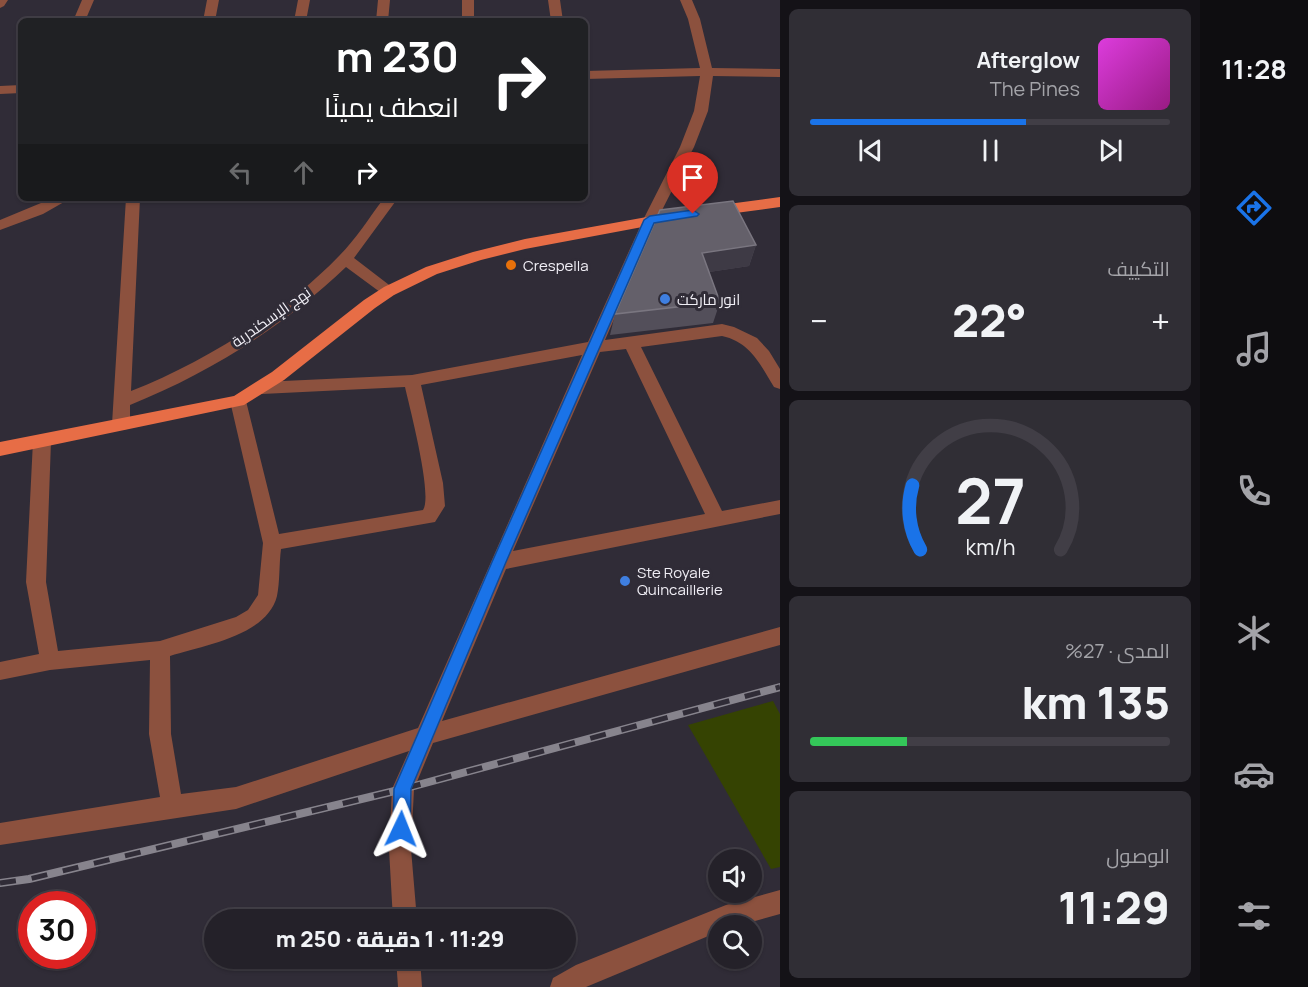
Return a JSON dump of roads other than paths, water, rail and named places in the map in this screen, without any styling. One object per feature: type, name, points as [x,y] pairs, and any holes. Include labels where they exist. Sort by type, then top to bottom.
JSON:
[{"type":"main road","points":[[0,449],[238,400],[262,388],[389,291],[444,267],[518,245],[650,220],[780,202]]},
{"type":"street","points":[[0,4],[2,0]]},
{"type":"street","points":[[80,18],[88,0]]},
{"type":"street","points":[[210,18],[213,0]]},
{"type":"street","points":[[301,18],[304,0]]},
{"type":"street","points":[[382,18],[384,0]]},
{"type":"street","points":[[468,0],[468,18]]},
{"type":"street","points":[[554,0],[557,18]]},
{"type":"street","points":[[404,909],[400,849],[403,789],[499,562],[650,220],[687,147],[701,111],[707,72],[694,19],[686,0]]},
{"type":"street","points":[[588,75],[780,73]]},
{"type":"street","points":[[0,90],[18,89]]},
{"type":"street","points":[[0,225],[58,201]]},
{"type":"street","points":[[121,424],[133,201]]},
{"type":"street","name":"نهج الإسكندرية","points":[[123,401],[155,390],[264,324],[320,283],[345,259],[389,201]]},
{"type":"street","points":[[345,259],[389,291]]},
{"type":"street","points":[[262,388],[412,381],[594,346],[722,330],[737,332],[749,338],[780,383]]},
{"type":"street","points":[[630,341],[717,519]]},
{"type":"street","points":[[272,543],[429,517],[434,512],[436,507],[434,483],[412,381]]},
{"type":"street","points":[[0,671],[50,661],[160,650],[242,624],[255,616],[267,597],[272,543],[238,400]]},
{"type":"street","points":[[42,441],[36,582],[50,661]]},
{"type":"street","points":[[499,562],[780,507]]},
{"type":"street","points":[[0,834],[236,798],[426,735],[780,636]]},
{"type":"street","points":[[160,650],[160,734],[172,806]]},
{"type":"street","points":[[562,987],[585,974],[726,917],[780,902]]},
{"type":"street","points":[[409,969],[410,987]]},
{"type":"railway","points":[[0,883],[29,879],[403,789],[780,687]]},
{"type":"place","name":"Crespella","points":[[511,265]]},
{"type":"place","name":"انور ماركت","points":[[665,299]]},
{"type":"place","name":"Ste Royale Quincaillerie","points":[[625,581]]}]
